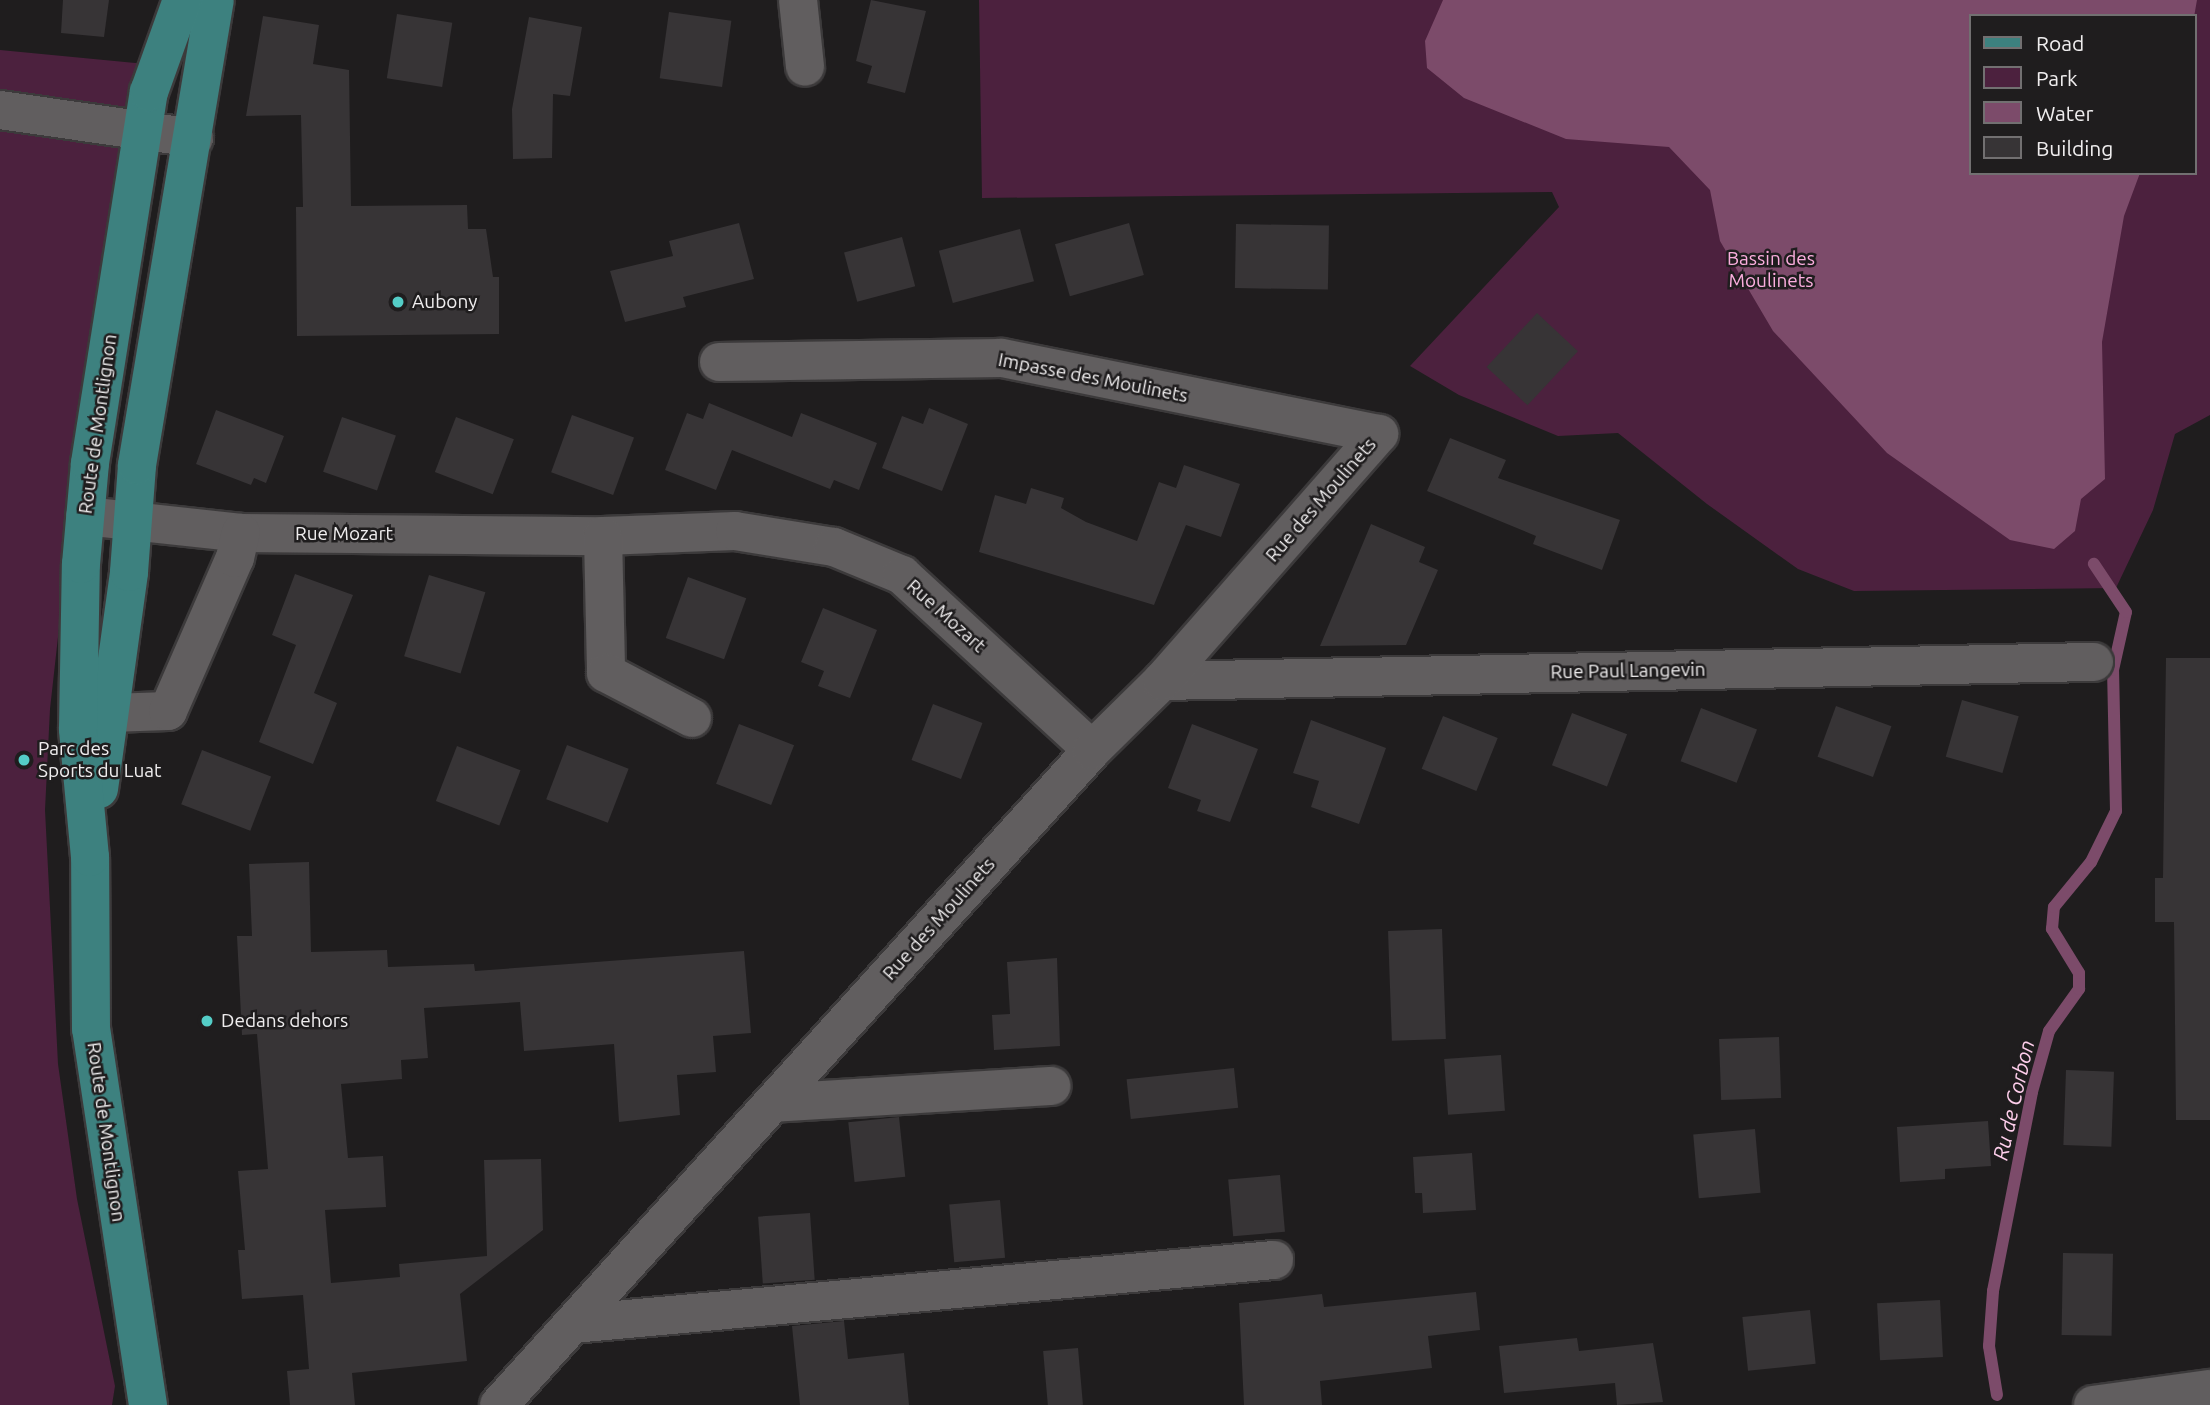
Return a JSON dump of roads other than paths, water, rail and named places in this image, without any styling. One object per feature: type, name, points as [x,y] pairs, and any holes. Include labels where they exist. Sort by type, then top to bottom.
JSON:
[{"type":"main road","name":"Route de Montlignon","points":[[148,1405],[91,1029],[90,857],[78,729],[85,516],[144,131],[159,54],[182,0]]},
{"type":"main road","name":"Route de Montlignon","points":[[90,857],[110,713],[137,465],[194,138],[215,0]]},
{"type":"street","points":[[798,0],[805,67]]},
{"type":"street","points":[[0,110],[194,138]]},
{"type":"street","name":"Impasse des Moulinets","points":[[719,362],[1001,358],[1379,434]]},
{"type":"street","name":"Rue des Moulinets","points":[[499,1405],[1092,750],[1162,681],[1379,434]]},
{"type":"street","name":"Rue Mozart","points":[[85,516],[241,533],[603,536],[735,531],[834,547],[902,575],[1092,750]]},
{"type":"street","points":[[110,713],[169,711],[235,558],[241,533]]},
{"type":"street","points":[[603,536],[606,673],[692,718]]},
{"type":"street","name":"Rue Paul Langevin","points":[[1162,681],[2094,662]]},
{"type":"street","points":[[773,1103],[1051,1086]]},
{"type":"street","points":[[573,1324],[1274,1261]]},
{"type":"street","points":[[2093,1405],[2198,1395]]},
{"type":"water","name":"Bassin des Moulinets","points":[[1443,0],[2197,0],[2195,14],[1968,14],[1968,175],[2139,175],[2124,216],[2102,342],[2105,479],[2081,499],[2075,531],[2054,549],[2010,540],[1887,453],[1773,331],[1720,241],[1710,190],[1669,147],[1566,139],[1464,98],[1427,68],[1425,41]]},
{"type":"waterway","name":"Ru de Corbon","points":[[1997,1395],[1989,1346],[1993,1291],[2032,1092],[2049,1031],[2079,989],[2079,973],[2052,929],[2054,907],[2091,862],[2116,811],[2113,670],[2126,612],[2094,564]]},
{"type":"place","name":"Aubony","points":[[398,302]]},
{"type":"place","name":"Parc des Sports du Luat","points":[[24,760]]},
{"type":"place","name":"Dedans dehors","points":[[207,1021]]}]
